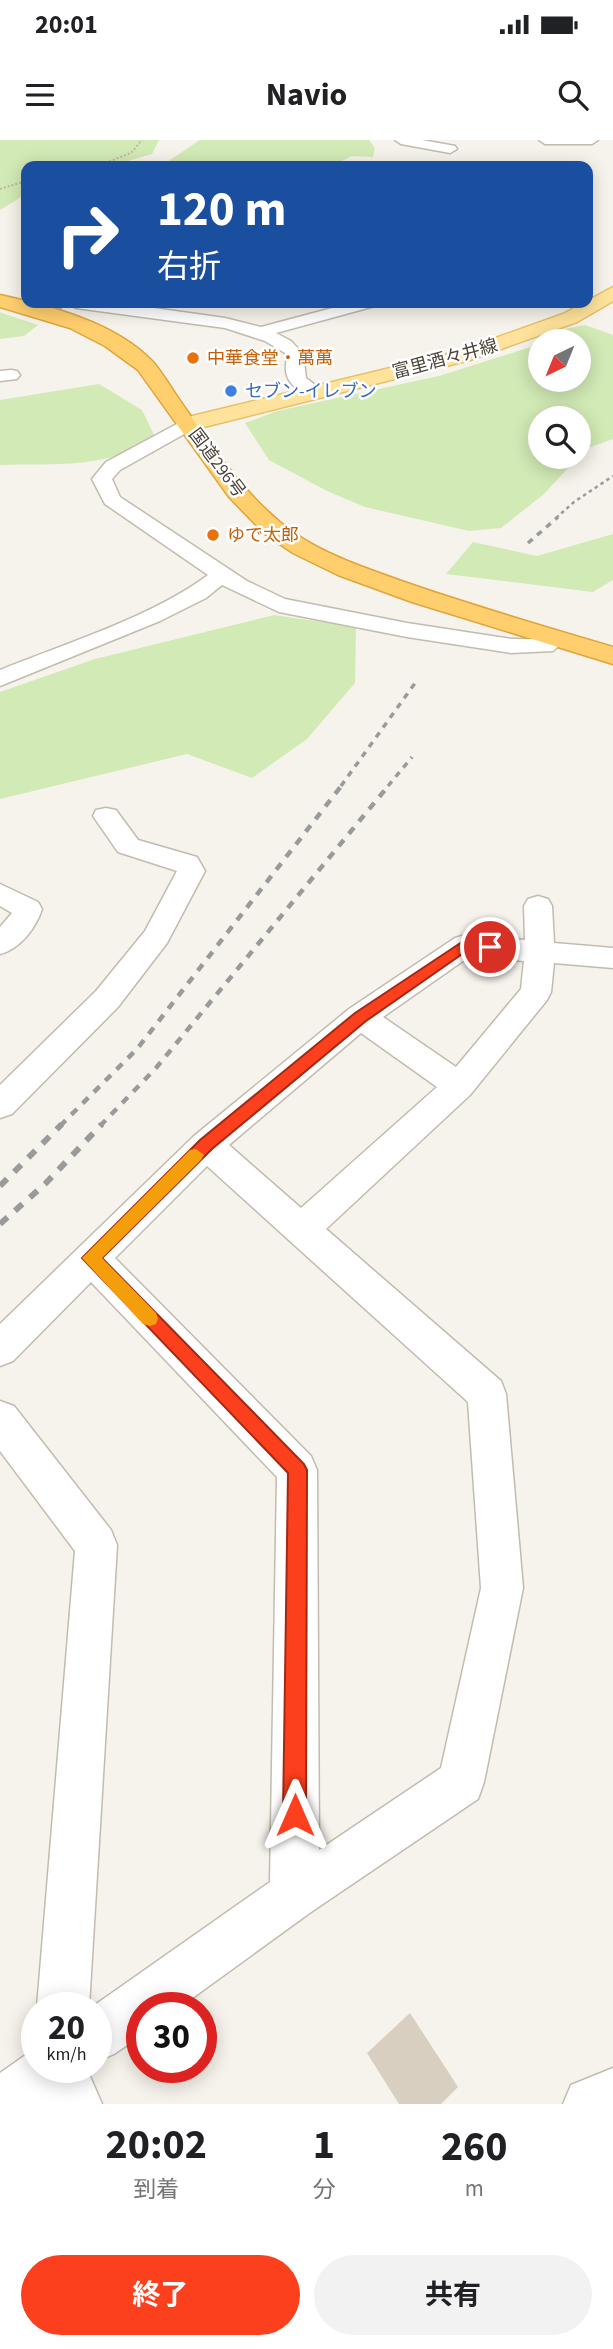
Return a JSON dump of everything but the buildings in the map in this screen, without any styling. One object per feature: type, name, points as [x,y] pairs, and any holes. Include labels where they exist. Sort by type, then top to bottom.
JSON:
[{"type":"highway","name":"国道296号","points":[[0,301],[21,305]]},
{"type":"highway","name":"国道296号","points":[[32,308],[79,323],[127,350],[145,366],[242,499],[276,530],[301,546],[370,578],[613,656]]},
{"type":"main road","name":"富里酒々井線","points":[[593,305],[613,293]]},
{"type":"main road","name":"富里酒々井線","points":[[188,424],[500,345],[570,318],[587,308]]},
{"type":"street","points":[[401,140],[444,157],[461,140]]},
{"type":"street","points":[[545,140],[566,147],[592,140]]},
{"type":"street","points":[[112,308],[255,330],[296,354],[296,379],[316,393]]},
{"type":"street","points":[[255,330],[348,308]]},
{"type":"street","points":[[219,323],[232,309]]},
{"type":"street","points":[[255,330],[264,313]]},
{"type":"street","points":[[188,424],[113,466],[102,479],[112,500],[221,575],[265,600],[380,625],[511,646],[545,646],[555,638]]},
{"type":"street","points":[[0,656],[10,675],[152,616],[198,593],[221,575]]},
{"type":"street","points":[[152,616],[265,600]]},
{"type":"street","points":[[6,1090],[107,999],[157,936],[191,871],[187,863],[128,846],[106,816]]},
{"type":"street","points":[[0,893],[27,909],[24,920],[0,944]]},
{"type":"street","points":[[302,1230],[459,1086],[536,992],[540,953],[538,906]]},
{"type":"street","points":[[0,1349],[206,1145],[360,1017],[465,944],[613,958]]},
{"type":"street","points":[[360,1017],[459,1086]]},
{"type":"street","points":[[112,2025],[294,1895],[461,1782],[502,1588],[487,1394],[206,1145]]},
{"type":"street","points":[[91,1258],[297,1470],[294,1895]]},
{"type":"street","points":[[0,1419],[96,1545],[63,1992]]},
{"type":"street","points":[[2,2104],[31,2083]]},
{"type":"street","points":[[66,2083],[75,2104]]},
{"type":"street","points":[[590,2104],[613,2095]]},
{"type":"path","points":[[112,161],[125,156],[142,140]]},
{"type":"path","points":[[0,189],[21,183]]},
{"type":"green space","points":[[0,140],[159,140],[152,154],[128,161],[21,161],[21,197],[0,210]]},
{"type":"green space","points":[[200,140],[369,140],[375,148],[373,157],[352,156],[342,161],[168,161]]},
{"type":"green space","points":[[0,312],[38,325],[24,336],[0,339]]},
{"type":"green space","points":[[585,325],[613,335],[613,439],[591,447],[591,406],[528,406],[528,469],[567,469],[544,494],[501,528],[469,531],[365,507],[327,491],[269,460],[245,423],[277,411],[439,376],[528,348],[528,392],[592,392],[592,329],[565,329]]},
{"type":"green space","points":[[99,384],[142,410],[155,437],[137,448],[100,460],[0,465],[0,400]]},
{"type":"green space","points":[[613,534],[613,580],[593,592],[446,574],[473,542],[537,556]]},
{"type":"green space","points":[[274,615],[356,627],[355,683],[307,739],[252,778],[187,754],[0,799],[0,692],[95,659]]},
{"type":"railway","points":[[556,518],[574,502],[613,476]]},
{"type":"railway","points":[[528,543],[558,517]]},
{"type":"railway","points":[[341,786],[418,679]]},
{"type":"railway","points":[[388,786],[412,757]]},
{"type":"railway","points":[[0,1186],[137,1049],[342,785]]},
{"type":"railway","points":[[100,1126],[156,1068],[389,785]]},
{"type":"railway","points":[[0,1224],[45,1184],[102,1124]]},
{"type":"slow traffic","points":[[150,1318],[91,1258],[196,1155]]},
{"type":"place","name":"中華食堂・萬萬","points":[[193,358]]},
{"type":"place","name":"セブン-イレブン","points":[[231,391]]},
{"type":"place","name":"ゆで太郎","points":[[213,535]]},
{"type":"route","points":[[295,1815],[297,1470],[91,1258],[206,1145],[360,1017],[465,944],[490,947]]}]
